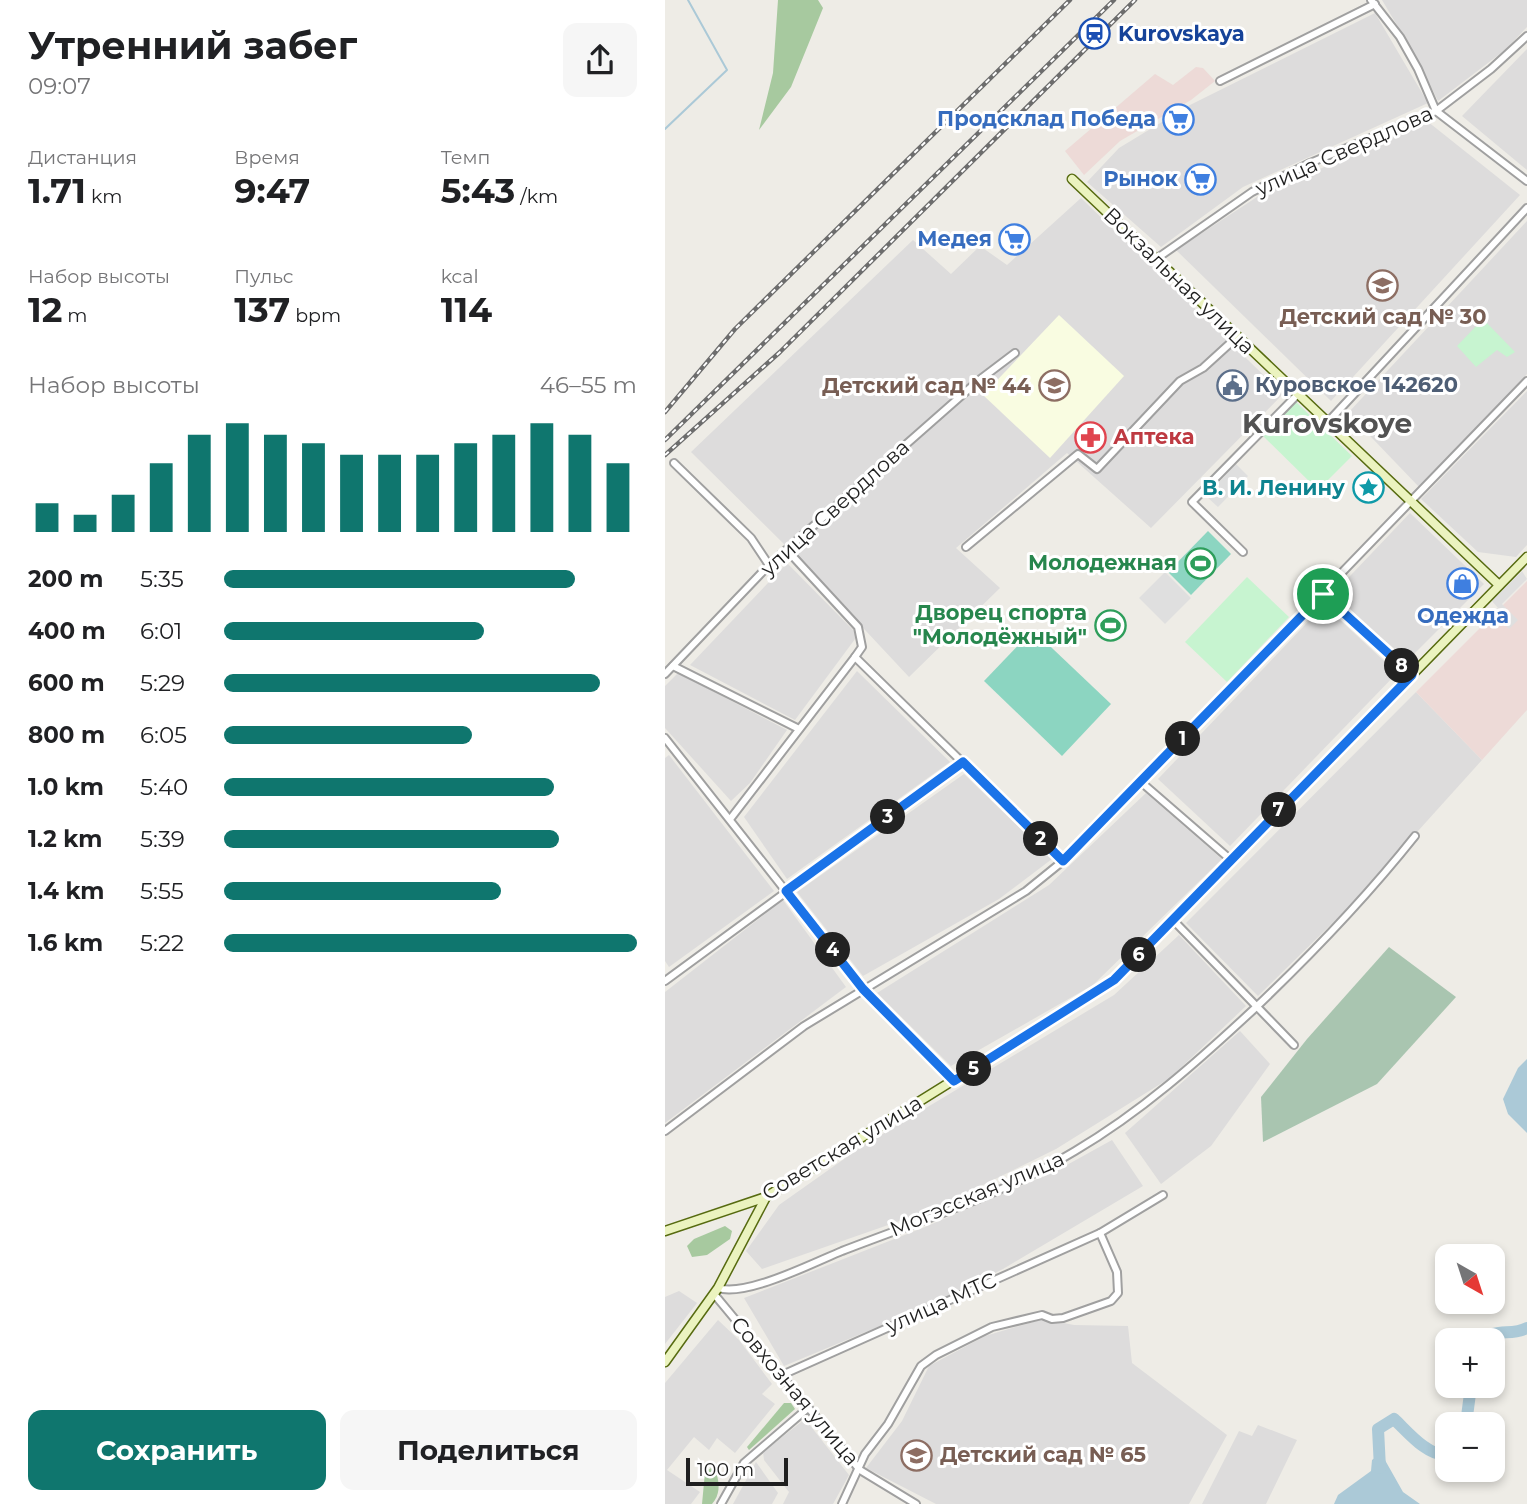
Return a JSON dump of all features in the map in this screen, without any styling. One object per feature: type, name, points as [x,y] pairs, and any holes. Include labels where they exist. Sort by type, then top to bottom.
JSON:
[{"type":"street","points":[[1220,81],[1373,2],[1412,58],[1436,111],[1527,181]]},
{"type":"street","name":"улица Свердлова","points":[[1156,259],[1196,228],[1252,191],[1310,163],[1436,111],[1491,69],[1527,36]]},
{"type":"street","name":"Вокзальная улица","points":[[1072,179],[1297,396],[1499,585]]},
{"type":"street","points":[[1327,423],[1527,208]]},
{"type":"street","points":[[966,547],[1078,454],[1097,469],[1180,381],[1203,368],[1237,337]]},
{"type":"street","name":"улица Свердлова","points":[[665,674],[769,565],[970,387],[1015,353]]},
{"type":"street","points":[[665,1131],[804,1026],[1026,891],[1063,861],[1527,381]]},
{"type":"street","points":[[1243,552],[1192,502],[1297,396]]},
{"type":"street","points":[[674,463],[751,538],[769,565]]},
{"type":"street","points":[[730,818],[862,647],[858,627],[787,550]]},
{"type":"street","name":"Советская улица","points":[[665,1231],[766,1197],[1114,980],[1527,557]]},
{"type":"street","points":[[1323,594],[1412,675]]},
{"type":"street","points":[[855,657],[1063,861]]},
{"type":"street","points":[[673,666],[799,729]]},
{"type":"street","points":[[665,738],[863,989],[954,1081]]},
{"type":"street","points":[[666,978],[963,762]]},
{"type":"street","points":[[1142,782],[1231,860]]},
{"type":"street","name":"Могэсская улица","points":[[716,1291],[729,1292],[747,1288],[1044,1168],[1076,1151],[1175,1083],[1367,898],[1415,836]]},
{"type":"street","points":[[1174,921],[1294,1045]]},
{"type":"street","name":"улица МТС","points":[[782,1376],[1100,1233],[1163,1195]]},
{"type":"street","points":[[665,1362],[716,1291],[766,1197]]},
{"type":"street","points":[[842,1504],[860,1470],[865,1454],[888,1424],[921,1366],[936,1355],[992,1327],[1042,1315],[1052,1320],[1063,1318],[1111,1301],[1118,1293],[1117,1272],[1100,1233]]},
{"type":"street","name":"Совхозная улица","points":[[716,1291],[860,1470],[916,1504]]},
{"type":"street","points":[[720,1504],[744,1463],[808,1408]]},
{"type":"shaded area","points":[[1382,0],[1527,0],[1527,27],[1505,50],[1438,101]]},
{"type":"shaded area","points":[[1375,13],[1428,103],[1243,187],[1161,247],[1087,182],[1119,148],[1190,105]]},
{"type":"shaded area","points":[[1527,49],[1527,170],[1462,116]]},
{"type":"shaded area","points":[[1196,67],[1203,68],[1215,81],[1191,100],[1120,141],[1084,175],[1065,151],[1155,74],[1173,85]]},
{"type":"shaded area","points":[[1427,121],[1520,195],[1331,401],[1176,250],[1257,197]]},
{"type":"shaded area","points":[[1081,198],[1283,394],[1151,528],[1067,453],[956,548],[1000,588],[909,677],[794,554],[691,452],[913,240],[951,274],[980,246],[1007,265]]},
{"type":"shaded area","points":[[1527,221],[1527,374],[1420,488],[1348,413]]},
{"type":"shaded area","name":"Детский сад № 44","points":[[1059,315],[1124,376],[1050,458],[983,395]]},
{"type":"shaded area","points":[[1527,391],[1527,545],[1516,557],[1478,552],[1421,499]]},
{"type":"shaded area","points":[[1236,464],[1248,476],[1218,507],[1206,496]]},
{"type":"shaded area","points":[[1410,513],[1484,584],[1408,660],[1331,596]]},
{"type":"shaded area","points":[[787,563],[858,635],[795,720],[690,665]]},
{"type":"shaded area","points":[[1522,571],[1527,579],[1502,604],[1518,620],[1509,629],[1493,613],[1498,608],[1492,601]]},
{"type":"shaded area","points":[[1165,572],[1191,598],[1165,624],[1139,598]]},
{"type":"shaded area","points":[[1527,581],[1527,710],[1482,760],[1416,692]]},
{"type":"shaded area","points":[[1324,605],[1397,673],[1230,846],[1158,779]]},
{"type":"shaded area","points":[[857,671],[950,762],[787,879],[744,817]]},
{"type":"shaded area","points":[[678,673],[787,730],[750,783],[731,801],[665,728],[665,686]]},
{"type":"shaded area","points":[[1416,692],[1482,760],[1354,902],[1258,996],[1186,923]]},
{"type":"shaded area","points":[[669,755],[774,891],[669,967],[665,961],[665,758]]},
{"type":"shaded area","points":[[964,774],[1052,859],[999,899],[863,976],[797,892]]},
{"type":"shaded area","points":[[1146,793],[1222,859],[1093,985],[951,1066],[877,993],[1049,885]]},
{"type":"shaded area","points":[[783,900],[846,987],[665,1123],[665,992]]},
{"type":"shaded area","points":[[1179,935],[1246,1006],[1170,1078],[1056,1149],[934,1209],[762,1269],[746,1251],[779,1205],[861,1147],[1114,995]]},
{"type":"shaded area","points":[[1389,947],[1456,997],[1377,1084],[1263,1142],[1261,1097],[1307,1039]]},
{"type":"shaded area","points":[[1240,1031],[1270,1064],[1211,1146],[1161,1184],[1125,1133]]},
{"type":"shaded area","points":[[1112,1140],[1143,1186],[1003,1269],[928,1306],[784,1366],[744,1298],[925,1227],[1056,1171]]},
{"type":"shaded area","points":[[679,1291],[697,1303],[665,1344],[665,1297]]},
{"type":"shaded area","points":[[1043,1319],[1074,1325],[1128,1326],[1132,1363],[1227,1435],[1189,1504],[936,1504],[866,1468],[902,1421],[929,1366],[985,1336]]},
{"type":"shaded area","points":[[718,1320],[739,1340],[772,1384],[762,1394],[775,1404],[735,1453],[717,1438],[709,1450],[694,1437],[667,1470],[700,1492],[691,1504],[665,1504],[665,1383]]},
{"type":"shaded area","points":[[805,1419],[849,1475],[833,1504],[783,1504],[789,1492],[764,1460],[763,1452]]},
{"type":"shaded area","points":[[1258,1425],[1297,1440],[1266,1504],[1202,1504],[1239,1431],[1252,1436]]},
{"type":"shaded area","points":[[756,1462],[778,1493],[772,1504],[733,1504]]},
{"type":"green space","points":[[778,0],[818,0],[823,8],[791,87],[759,130],[773,73]]},
{"type":"green space","points":[[1481,321],[1485,321],[1515,352],[1507,357],[1497,350],[1476,367],[1457,346]]},
{"type":"green space","points":[[1295,401],[1352,456],[1318,490],[1263,436]]},
{"type":"green space","name":"Молодежная","points":[[1208,531],[1231,554],[1191,595],[1168,572]]},
{"type":"green space","points":[[1247,577],[1289,617],[1227,682],[1185,642]]},
{"type":"green space","points":[[1033,630],[1111,704],[1062,756],[984,681]]},
{"type":"green space","points":[[725,1226],[732,1231],[730,1239],[707,1255],[692,1257],[687,1246],[694,1239]]},
{"type":"green space","points":[[784,1403],[791,1403],[795,1409],[749,1450],[747,1447]]},
{"type":"green space","points":[[711,1468],[716,1472],[718,1493],[712,1504],[702,1504],[705,1472]]},
{"type":"water","points":[[1527,1059],[1527,1133],[1508,1114],[1503,1099],[1518,1068]]},
{"type":"water","points":[[1381,1453],[1403,1492],[1420,1504],[1334,1504],[1338,1495],[1371,1471],[1372,1460]]},
{"type":"waterway","points":[[665,129],[727,70],[688,0]]},
{"type":"waterway","points":[[1505,1333],[1527,1328]]},
{"type":"waterway","points":[[1468,1412],[1469,1398]]},
{"type":"waterway","points":[[1380,1468],[1378,1429],[1394,1419],[1435,1453]]},
{"type":"railway","points":[[665,412],[735,329],[1070,0]]},
{"type":"railway","points":[[665,440],[1114,0]]},
{"type":"railway","points":[[665,455],[780,352],[1135,0]]},
{"type":"place","name":"Kurovskaya","points":[[1095,34]]},
{"type":"place","name":"Продсклад Победа","points":[[1179,119]]},
{"type":"place","name":"Рынок","points":[[1201,179]]},
{"type":"place","name":"Медея","points":[[1015,239]]},
{"type":"place","name":"Детский сад № 30","points":[[1383,285]]},
{"type":"place","name":"Куровское 142620","points":[[1232,385]]},
{"type":"place","name":"Детский сад № 44","points":[[1054,386]]},
{"type":"place","name":"Аптека","points":[[1090,437]]},
{"type":"place","name":"В. И. Ленину","points":[[1368,488]]},
{"type":"place","name":"Молодежная","points":[[1200,563]]},
{"type":"place","name":"Одежда","points":[[1463,584]]},
{"type":"place","name":"Дворец спорта \"Молодёжный\"","points":[[1110,625]]},
{"type":"place","name":"Детский сад № 65","points":[[917,1455]]},
{"type":"district","name":"Kurovskoye","points":[[1327,423]]},
{"type":"route","points":[[1323,594],[1412,675],[1114,980],[1068,1012],[954,1081],[863,989],[786,891],[963,762],[1063,861],[1323,594]]}]
